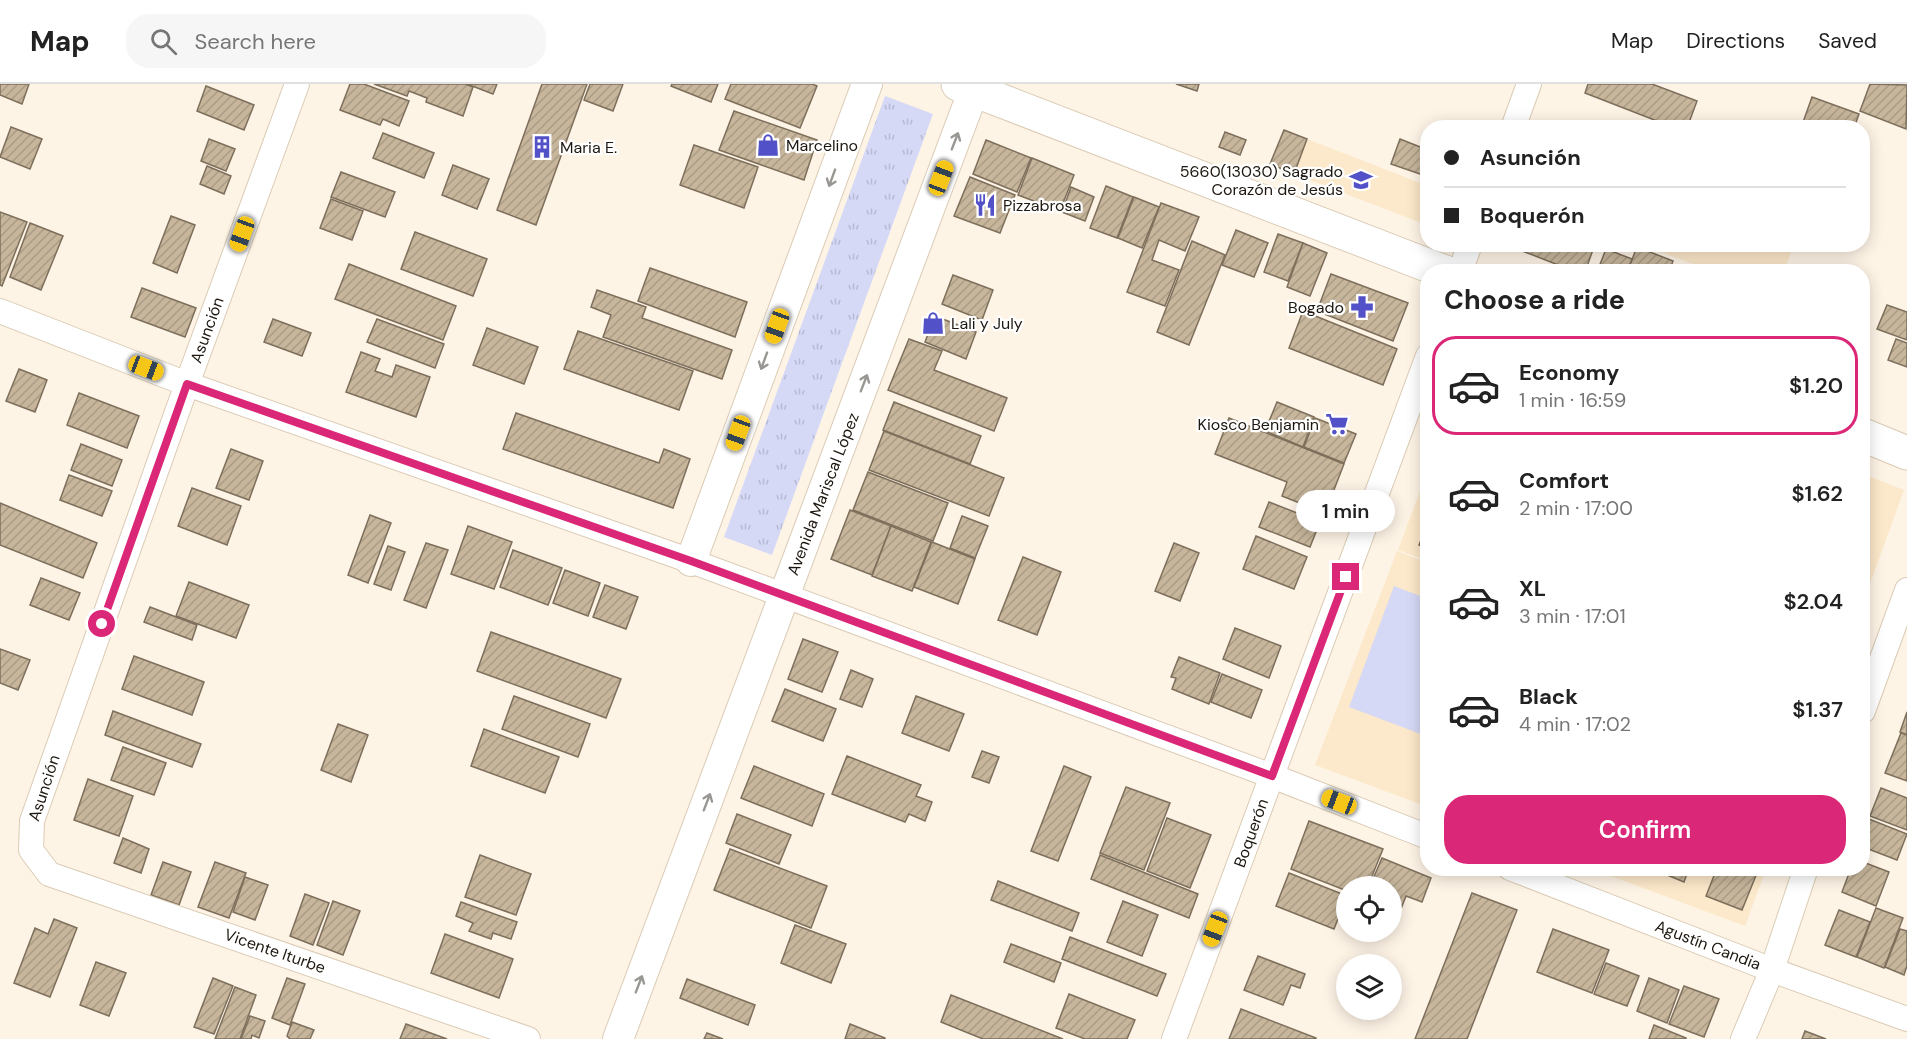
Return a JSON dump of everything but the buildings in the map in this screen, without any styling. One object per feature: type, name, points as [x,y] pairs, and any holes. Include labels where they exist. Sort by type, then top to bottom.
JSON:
[{"type":"main road","points":[[969,86],[1425,264]]},
{"type":"main road","points":[[1870,438],[1907,453]]},
{"type":"street","name":"Asunción","points":[[31,850],[32,821],[187,384],[297,84]]},
{"type":"street","points":[[691,561],[867,84]]},
{"type":"street","points":[[1516,120],[1529,84]]},
{"type":"street","name":"Avenida Mariscal López","points":[[618,1039],[784,596],[969,86]]},
{"type":"street","points":[[0,311],[187,384],[691,561],[1272,776],[1420,834]]},
{"type":"street","name":"Boquerón","points":[[1174,1039],[1420,378]]},
{"type":"street","points":[[1870,692],[1907,590]]},
{"type":"street","name":"Vicente Iturbe","points":[[31,850],[50,874],[528,1039]]},
{"type":"street","name":"Agustín Candia","points":[[1531,876],[1772,970],[1907,1019]]},
{"type":"street","points":[[1743,1039],[1772,970],[1803,876]]},
{"type":"shaded area","name":"5660(13030) Sagrado Corazón de Jesús","points":[[1307,139],[1420,183],[1420,222],[1294,174]]},
{"type":"shaded area","points":[[1661,252],[1791,252],[1787,264],[1693,264]]},
{"type":"shaded area","points":[[1870,477],[1904,490],[1870,584]]},
{"type":"shaded area","points":[[1420,491],[1420,558],[1398,550]]},
{"type":"shaded area","points":[[1397,551],[1420,560],[1420,804],[1315,765]]},
{"type":"shaded area","points":[[1611,876],[1763,876],[1745,926]]},
{"type":"green space","points":[[885,96],[933,114],[772,555],[724,537]]},
{"type":"green space","points":[[1394,586],[1420,596],[1420,734],[1349,707]]},
{"type":"place","name":"Marcelino","points":[[768,145]]},
{"type":"place","name":"Maria E.","points":[[542,147]]},
{"type":"place","name":"5660(13030) Sagrado Corazón de Jesús","points":[[1361,180]]},
{"type":"place","name":"Pizzabrosa","points":[[985,205]]},
{"type":"place","name":"Bogado","points":[[1362,307]]},
{"type":"place","name":"Lali y July","points":[[933,323]]},
{"type":"place","name":"Kiosco Benjamin","points":[[1337,424]]},
{"type":"route","points":[[102,624],[187,384],[691,561],[1272,776],[1346,577]]}]
